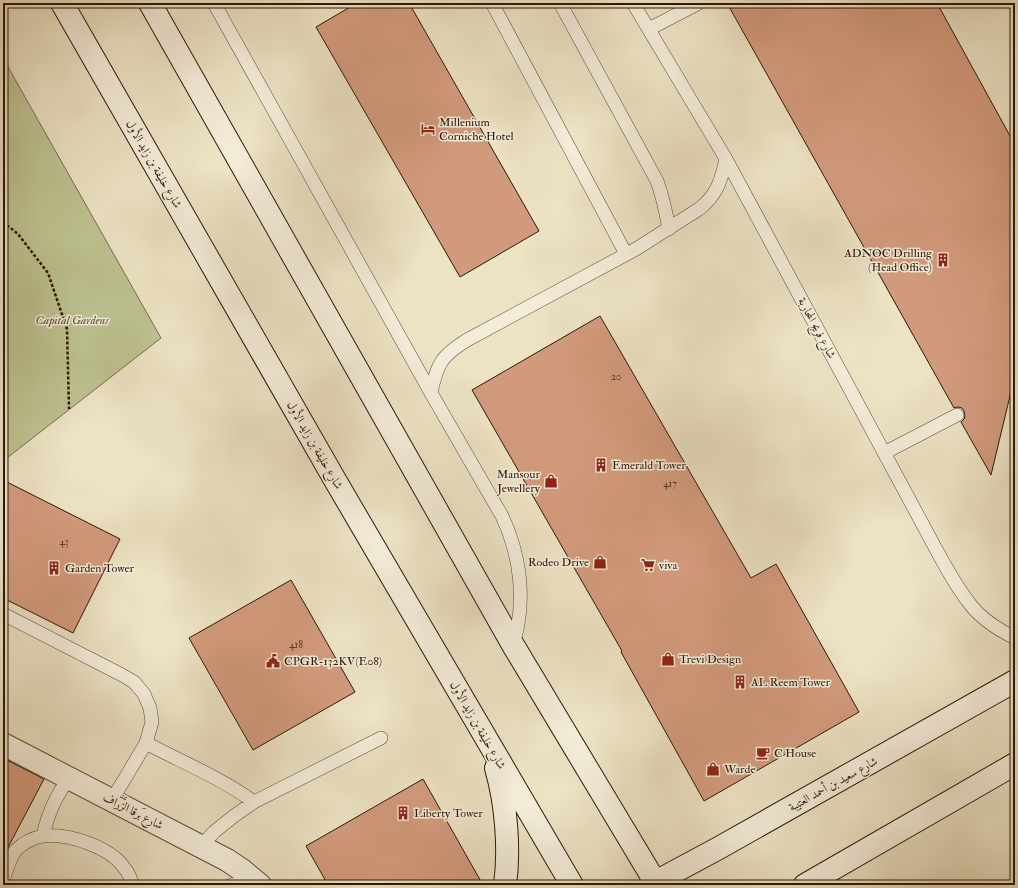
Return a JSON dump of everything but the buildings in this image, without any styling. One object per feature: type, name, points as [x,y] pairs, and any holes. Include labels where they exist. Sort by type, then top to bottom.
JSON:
[{"type":"main road","name":"شارع خليفة بن زايد الأول","points":[[62,3],[327,466],[572,885]]},
{"type":"main road","points":[[150,3],[513,646],[654,884]]},
{"type":"main road","name":"شارع سعيد بن أحمد العتيبة","points":[[654,884],[1015,681]]},
{"type":"main road","name":"شارع بَرقا الزَّرَّاف","points":[[3,744],[227,860],[258,883]]},
{"type":"main road","points":[[489,744],[499,777],[505,812],[507,847],[506,885]]},
{"type":"main road","points":[[805,885],[1015,764]]},
{"type":"lane","points":[[214,3],[431,394],[502,516],[510,536],[520,580],[518,624],[513,646]]},
{"type":"lane","points":[[492,3],[626,254]]},
{"type":"lane","points":[[560,3],[657,181],[663,196],[669,229]]},
{"type":"lane","name":"شارع فريج المحاربة","points":[[633,3],[726,159],[937,551],[958,587],[971,605],[987,620],[1004,633],[1015,638]]},
{"type":"lane","points":[[649,29],[698,3]]},
{"type":"lane","points":[[431,394],[437,369],[447,354],[454,348],[626,254],[699,210],[712,198],[723,174],[726,159]]},
{"type":"lane","points":[[884,453],[958,415]]},
{"type":"lane","points":[[3,614],[134,682],[144,694],[150,708],[152,722],[146,743],[112,800]]},
{"type":"lane","points":[[201,846],[214,832],[254,802],[381,738]]},
{"type":"lane","points":[[146,743],[220,781],[254,802]]},
{"type":"lane","points":[[43,836],[46,820],[52,805],[60,790],[69,778]]},
{"type":"lane","points":[[3,881],[7,867],[15,851],[28,841],[43,836],[59,836],[90,844],[103,850],[115,858],[125,868],[134,885]]},
{"type":"lane","points":[[231,885],[258,883]]},
{"type":"path","points":[[3,222],[18,234],[48,273],[68,329],[69,409]]},
{"type":"green space","name":"Capital Gardens","points":[[3,58],[161,338],[3,461]]},
{"type":"place","name":"Millenium Corniche Hotel","points":[[428,129]]},
{"type":"place","name":"ADNOC Drilling (Head Office)","points":[[943,260]]},
{"type":"place","name":"Emerald Tower","points":[[601,465]]},
{"type":"place","name":"Mansour Jewellery","points":[[551,481]]},
{"type":"place","name":"Rodeo Drive","points":[[600,562]]},
{"type":"place","name":"viva","points":[[648,565]]},
{"type":"place","name":"Garden Tower","points":[[54,568]]},
{"type":"place","name":"Trevi Design","points":[[668,659]]},
{"type":"place","name":"CPGR-132KV(E08)","points":[[273,661]]},
{"type":"place","name":"AL Reem Tower","points":[[740,682]]},
{"type":"place","name":"C House","points":[[763,753]]},
{"type":"place","name":"Warde","points":[[713,769]]},
{"type":"place","name":"Liberty Tower","points":[[403,813]]}]
